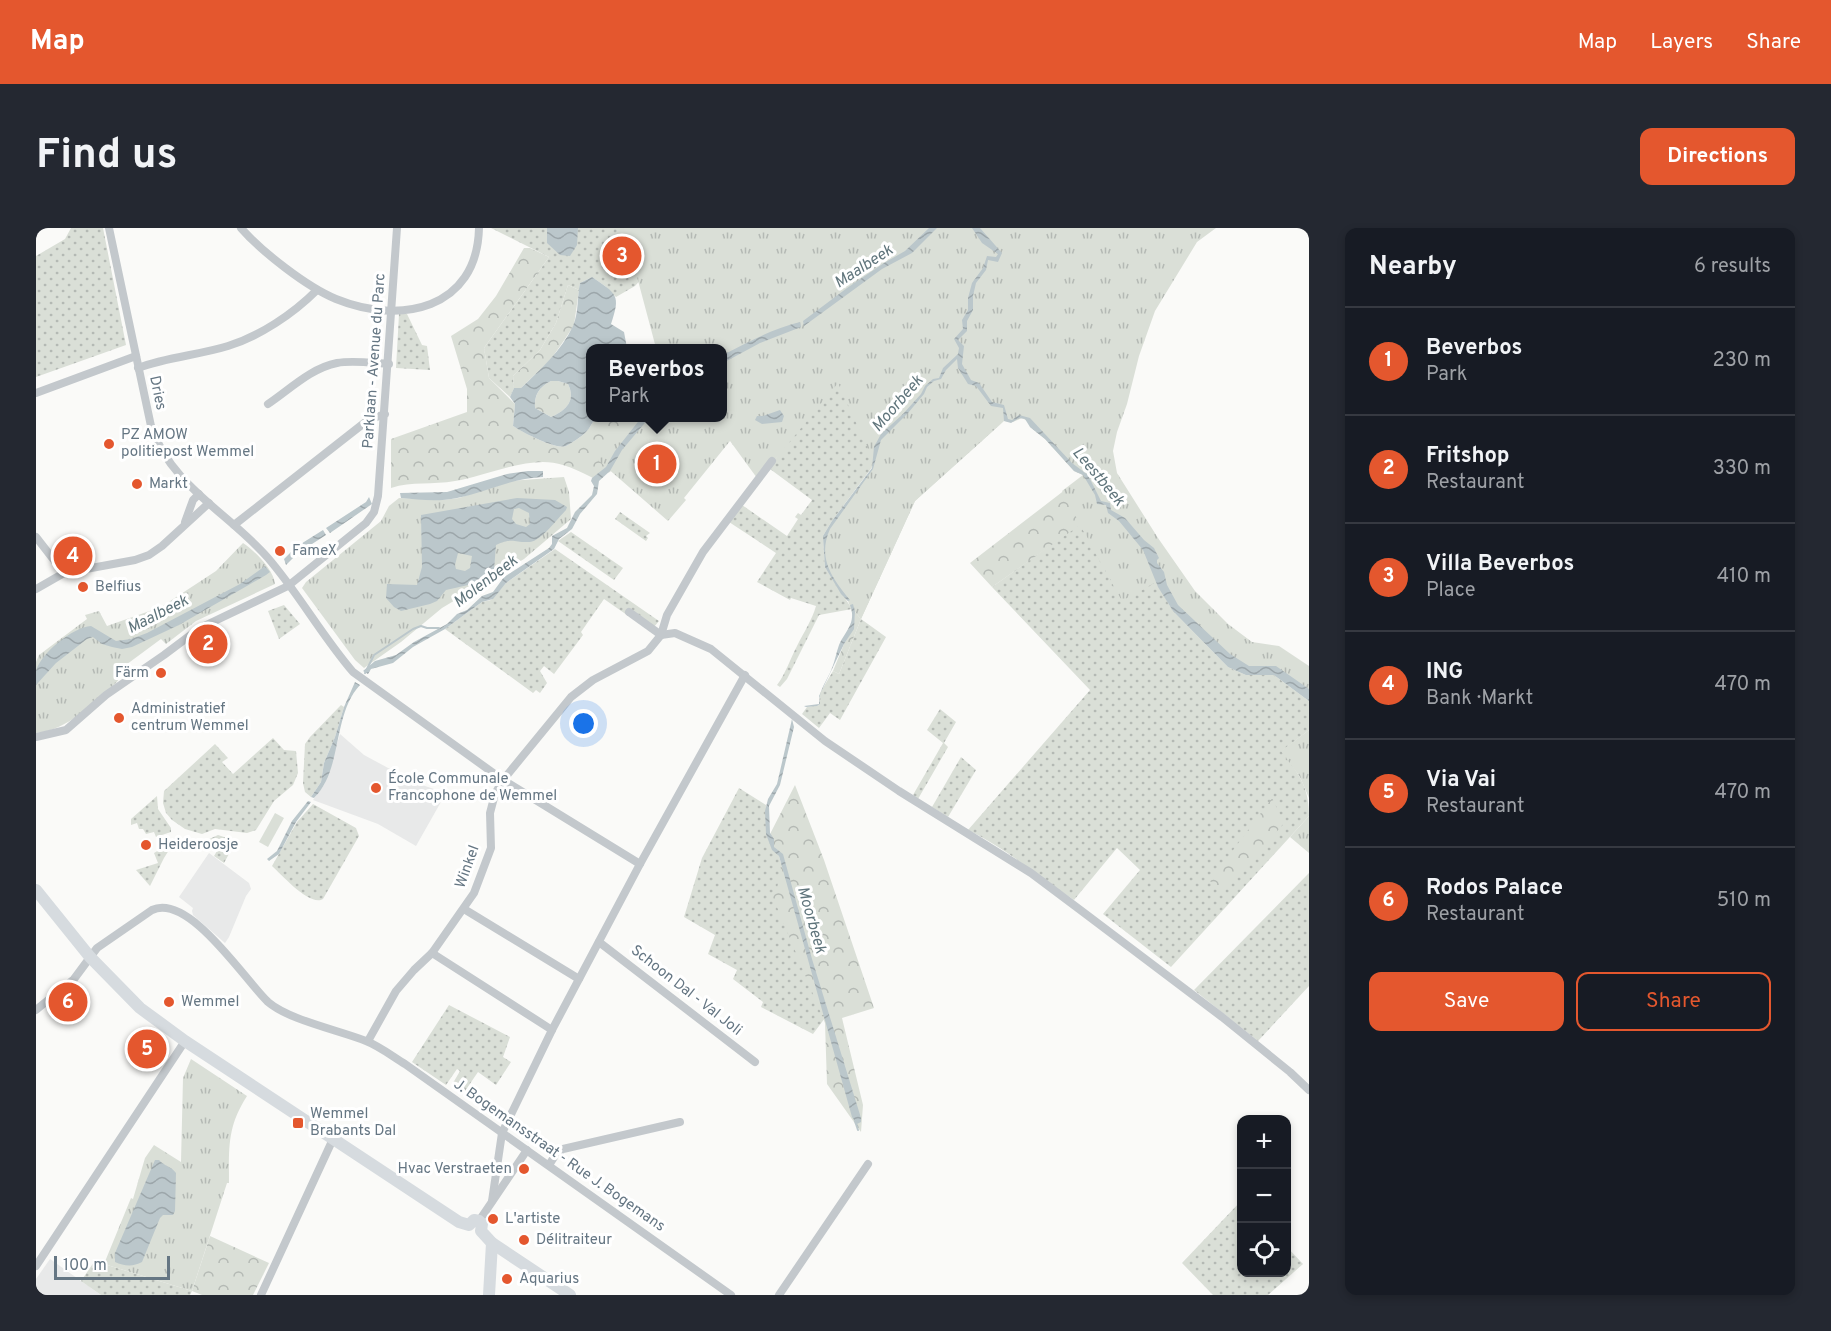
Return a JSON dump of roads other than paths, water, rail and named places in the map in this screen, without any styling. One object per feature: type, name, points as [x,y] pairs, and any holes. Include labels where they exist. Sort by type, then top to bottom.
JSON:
[{"type":"street","name":"Dries","points":[[109,228],[149,420],[158,444],[174,469],[264,554],[353,672],[503,780],[640,864]]},
{"type":"street","points":[[241,228],[317,290],[351,305],[368,309],[392,310],[417,309],[438,302],[451,294],[464,280],[472,264],[479,228]]},
{"type":"street","name":"Parklaan - Avenue du Parc","points":[[36,737],[66,730],[106,695],[200,628],[288,586],[366,523],[374,512],[378,496],[385,414],[397,228]]},
{"type":"street","points":[[138,368],[152,362],[229,346],[290,314],[317,290]]},
{"type":"street","points":[[36,393],[136,356]]},
{"type":"street","points":[[268,404],[329,365],[389,364]]},
{"type":"street","points":[[234,525],[314,460],[368,420],[385,414]]},
{"type":"street","points":[[661,635],[667,615],[703,552],[772,461]]},
{"type":"street","points":[[184,525],[192,503],[199,494]]},
{"type":"street","points":[[36,589],[64,573],[149,555],[209,503]]},
{"type":"street","points":[[36,537],[64,573]]},
{"type":"street","points":[[629,612],[661,635],[675,633],[691,638],[711,649],[825,741],[899,791],[1031,873],[1222,1017],[1309,1090]]},
{"type":"street","name":"Winkel","points":[[368,1041],[396,991],[432,953],[474,893],[491,848],[490,813],[495,794],[503,780],[571,697],[593,680],[648,651],[661,635]]},
{"type":"street","points":[[492,1201],[502,1133],[552,1030],[640,864],[745,675]]},
{"type":"street","points":[[36,890],[90,957],[131,1000],[184,1041],[459,1222],[476,1226],[492,1243],[570,1295]]},
{"type":"street","name":"J. Bogemansstraat - Rue J. Bogemans","points":[[36,1010],[74,979],[97,948],[152,910],[160,906],[172,908],[196,924],[223,950],[269,1003],[292,1015],[368,1041],[405,1064],[731,1295]]},
{"type":"street","points":[[464,909],[579,979]]},
{"type":"street","name":"Schoon Dal - Val Joli","points":[[599,942],[755,1062]]},
{"type":"street","points":[[432,953],[552,1030]]},
{"type":"street","points":[[36,1266],[184,1041]]},
{"type":"street","points":[[549,1165],[556,1154],[563,1149],[680,1122]]},
{"type":"street","points":[[261,1295],[333,1139]]},
{"type":"street","points":[[476,1226],[527,1150]]},
{"type":"street","points":[[779,1295],[868,1164]]},
{"type":"street","points":[[489,1295],[492,1243]]},
{"type":"water","points":[[547,228],[578,228],[577,245],[570,256],[560,255],[547,243]]},
{"type":"water","points":[[929,228],[937,228],[912,253],[882,269],[804,326],[803,321],[847,288],[905,251]]},
{"type":"water","points":[[972,228],[980,228],[1002,253],[998,262],[988,260],[986,270],[976,283],[973,310],[967,321],[967,331],[958,340],[964,346],[962,364],[971,380],[979,383],[992,402],[1004,405],[1008,419],[1012,420],[1019,415],[1030,418],[1072,463],[1088,475],[1101,501],[1110,503],[1111,510],[1125,518],[1154,548],[1159,558],[1157,563],[1164,572],[1167,585],[1178,605],[1230,654],[1249,666],[1276,666],[1309,689],[1309,701],[1274,675],[1246,675],[1228,667],[1173,611],[1158,587],[1143,550],[1119,521],[1108,513],[1106,505],[1097,504],[1095,495],[1083,475],[1074,471],[1045,439],[1030,427],[1025,419],[1019,418],[1011,423],[1004,421],[1003,408],[991,406],[976,386],[968,384],[958,368],[957,359],[941,379],[927,387],[908,413],[881,440],[873,469],[830,529],[825,549],[828,567],[837,584],[850,600],[848,601],[841,594],[825,567],[823,536],[872,468],[874,447],[881,434],[903,414],[925,386],[933,379],[939,378],[943,368],[958,354],[959,348],[954,339],[963,329],[962,320],[968,310],[972,283],[983,268],[987,256],[996,257],[998,254],[982,243]]},
{"type":"water","points":[[592,277],[607,287],[615,296],[616,307],[611,324],[624,332],[626,344],[586,344],[586,422],[593,422],[582,436],[561,447],[539,440],[513,426],[515,404],[510,397],[514,388],[521,388],[563,343],[573,326],[580,283]],"holes":[[[551,381],[568,384],[570,400],[562,411],[551,417],[535,408],[535,399],[543,386]]]},
{"type":"water","points":[[800,322],[801,327],[760,343],[727,361],[727,353]]},
{"type":"water","points":[[780,410],[784,416],[782,422],[762,424],[755,420],[757,416]]},
{"type":"water","points":[[638,422],[646,422],[622,450],[610,471],[599,481],[597,494],[580,514],[572,529],[559,539],[554,549],[506,583],[493,599],[482,602],[445,629],[413,647],[393,663],[371,669],[368,674],[363,671],[375,661],[396,655],[447,624],[482,596],[493,592],[504,577],[549,548],[552,544],[552,536],[567,528],[575,512],[592,495],[594,486],[592,478],[606,467],[615,451]]},
{"type":"water","points":[[543,471],[543,477],[521,480],[450,499],[401,498],[400,493],[447,492],[507,474]]},
{"type":"water","points":[[369,497],[372,504],[330,533],[326,528],[366,502]]},
{"type":"water","points":[[517,498],[555,500],[567,507],[549,529],[534,541],[510,541],[496,545],[494,570],[491,575],[477,583],[446,590],[437,601],[430,604],[401,611],[386,598],[387,584],[417,585],[422,567],[421,515]],"holes":[[[519,508],[529,513],[530,524],[526,527],[516,524],[512,519],[514,509]],[[458,553],[472,556],[470,568],[465,571],[456,569]]]},
{"type":"water","points":[[323,530],[326,535],[298,553],[286,565],[284,559],[296,547]]},
{"type":"water","points":[[265,566],[270,572],[266,575],[179,625],[132,647],[122,649],[102,644],[93,637],[87,639],[56,663],[36,685],[36,671],[44,657],[59,642],[76,631],[91,626],[116,641],[131,639],[147,633],[240,584]]},
{"type":"water","points":[[853,604],[854,629],[844,644],[821,692],[839,645],[851,622],[850,605]]},
{"type":"water","points":[[355,682],[360,685],[345,711],[329,773],[314,798],[311,797],[321,782],[324,763]]},
{"type":"water","points":[[819,699],[820,704],[817,706],[804,706],[819,704]]},
{"type":"water","points":[[792,719],[794,727],[780,785],[769,806],[770,833],[774,839],[774,847],[783,854],[812,959],[861,1118],[861,1122],[857,1124],[852,1117],[779,856],[772,850],[766,834],[765,811],[768,799],[777,784]]},
{"type":"water","points":[[308,801],[311,802],[296,822],[279,854],[269,861],[267,859],[277,851],[292,821]]},
{"type":"water","points":[[155,1160],[159,1160],[176,1173],[175,1211],[173,1215],[163,1215],[160,1218],[142,1262],[125,1265],[115,1262],[115,1253]]},
{"type":"waterway","name":"Molenbeek","points":[[365,673],[374,655],[413,629],[421,626],[439,628]]},
{"type":"waterway","name":"Moorbeek","points":[[855,1121],[858,1130]]},
{"type":"place","name":"Villa Beverbos","points":[[622,256]]},
{"type":"place","name":"PZ AMOW politiepost Wemmel","points":[[109,444]]},
{"type":"place","name":"Beverbos","points":[[657,464]]},
{"type":"place","name":"Markt","points":[[137,484]]},
{"type":"place","name":"FameX","points":[[280,551]]},
{"type":"place","name":"ING","points":[[73,556]]},
{"type":"place","name":"Belfius","points":[[83,587]]},
{"type":"place","name":"Fritshop","points":[[208,644]]},
{"type":"place","name":"Färm","points":[[161,673]]},
{"type":"place","name":"Administratief centrum Wemmel","points":[[119,718]]},
{"type":"place","name":"École Communale Francophone de Wemmel","points":[[376,788]]},
{"type":"place","name":"Heideroosje","points":[[146,845]]},
{"type":"place","name":"Rodos Palace","points":[[68,1002]]},
{"type":"place","name":"Wemmel","points":[[169,1002]]},
{"type":"place","name":"Via Vai","points":[[147,1049]]},
{"type":"place","name":"Wemmel Brabants Dal","points":[[298,1123]]},
{"type":"place","name":"Hvac Verstraeten","points":[[524,1169]]},
{"type":"place","name":"L'artiste","points":[[493,1219]]},
{"type":"place","name":"Délitraiteur","points":[[524,1240]]},
{"type":"place","name":"Aquarius","points":[[507,1279]]},
{"type":"water label","name":"Maalbeek","points":[[864,267]]},
{"type":"water label","name":"Leestbeek","points":[[1098,477]]},
{"type":"water label","name":"Maalbeek","points":[[158,615]]}]
